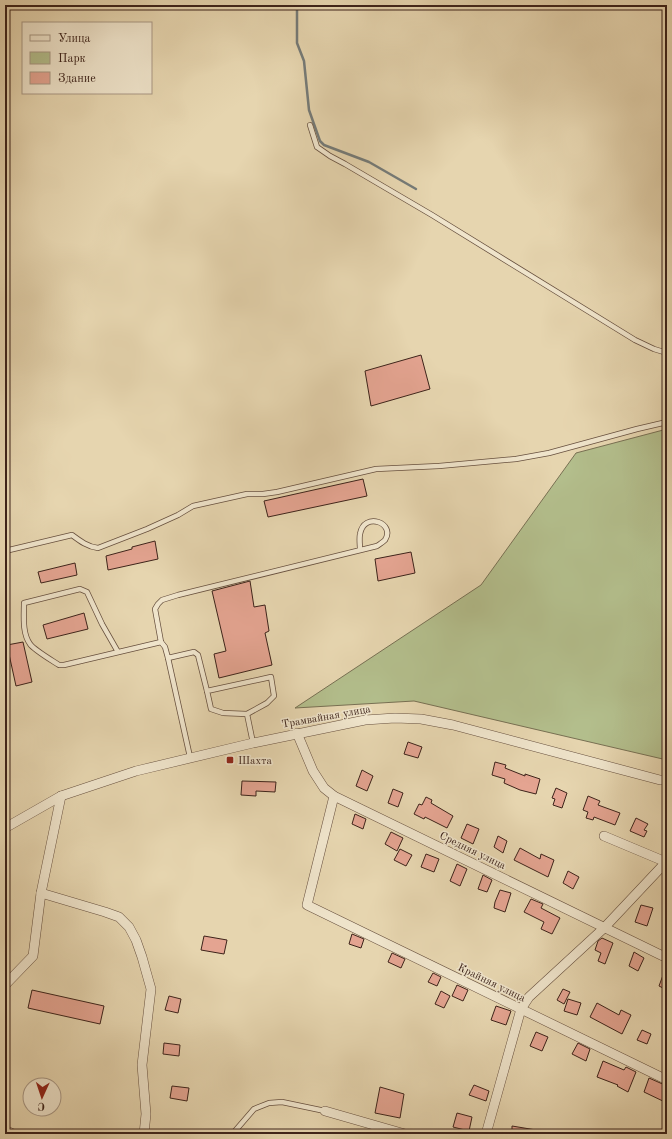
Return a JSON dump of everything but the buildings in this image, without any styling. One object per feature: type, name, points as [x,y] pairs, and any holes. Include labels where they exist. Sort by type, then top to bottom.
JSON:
[{"type":"street","name":"Трамвайная улица","points":[[5,828],[61,796],[136,771],[297,733],[365,720],[395,718],[421,719],[453,725],[646,776],[667,780]]},
{"type":"street","name":"Средняя улица","points":[[297,733],[314,771],[324,788],[334,796],[667,958]]},
{"type":"street","points":[[5,985],[33,956],[41,893],[61,796]]},
{"type":"street","name":"Крайняя улица","points":[[334,796],[307,905],[667,1080]]},
{"type":"street","points":[[486,1134],[521,1009],[529,997],[604,928],[667,861],[604,836]]},
{"type":"street","points":[[41,893],[105,912],[119,918],[129,927],[136,940],[151,989],[142,1066],[146,1114],[144,1134]]},
{"type":"street","points":[[325,1111],[405,1134]]},
{"type":"street","points":[[5,1130],[13,1134]]},
{"type":"lane","points":[[310,125],[317,147],[330,156],[432,215],[635,340],[667,353]]},
{"type":"lane","points":[[5,551],[72,535],[81,542],[91,547],[98,548],[147,529],[178,515],[193,506],[247,494],[277,492],[376,469],[439,466],[516,459],[549,453],[667,422]]},
{"type":"lane","points":[[190,758],[168,658],[165,647],[161,642],[155,609],[158,604],[162,600],[178,594],[377,546],[385,541],[387,535],[386,528],[382,523],[375,520],[367,522],[362,527],[360,534],[360,550]]},
{"type":"lane","points":[[118,652],[102,624],[87,592],[80,589],[24,604],[24,627],[31,645],[59,665],[118,652],[161,642]]},
{"type":"lane","points":[[168,658],[194,652],[198,654],[206,691],[211,709],[223,713],[246,714],[267,703],[274,696],[271,677],[206,691]]},
{"type":"lane","points":[[246,714],[253,743]]},
{"type":"lane","points":[[230,1134],[235,1131],[254,1109],[268,1103],[282,1102],[325,1111]]},
{"type":"green space","points":[[667,429],[667,760],[414,701],[295,708],[481,585],[576,453]]},
{"type":"waterway","points":[[297,5],[297,43],[304,61],[309,110],[320,141],[324,145],[369,162],[416,189]]},
{"type":"place","name":"Шахта","points":[[230,760]]}]
